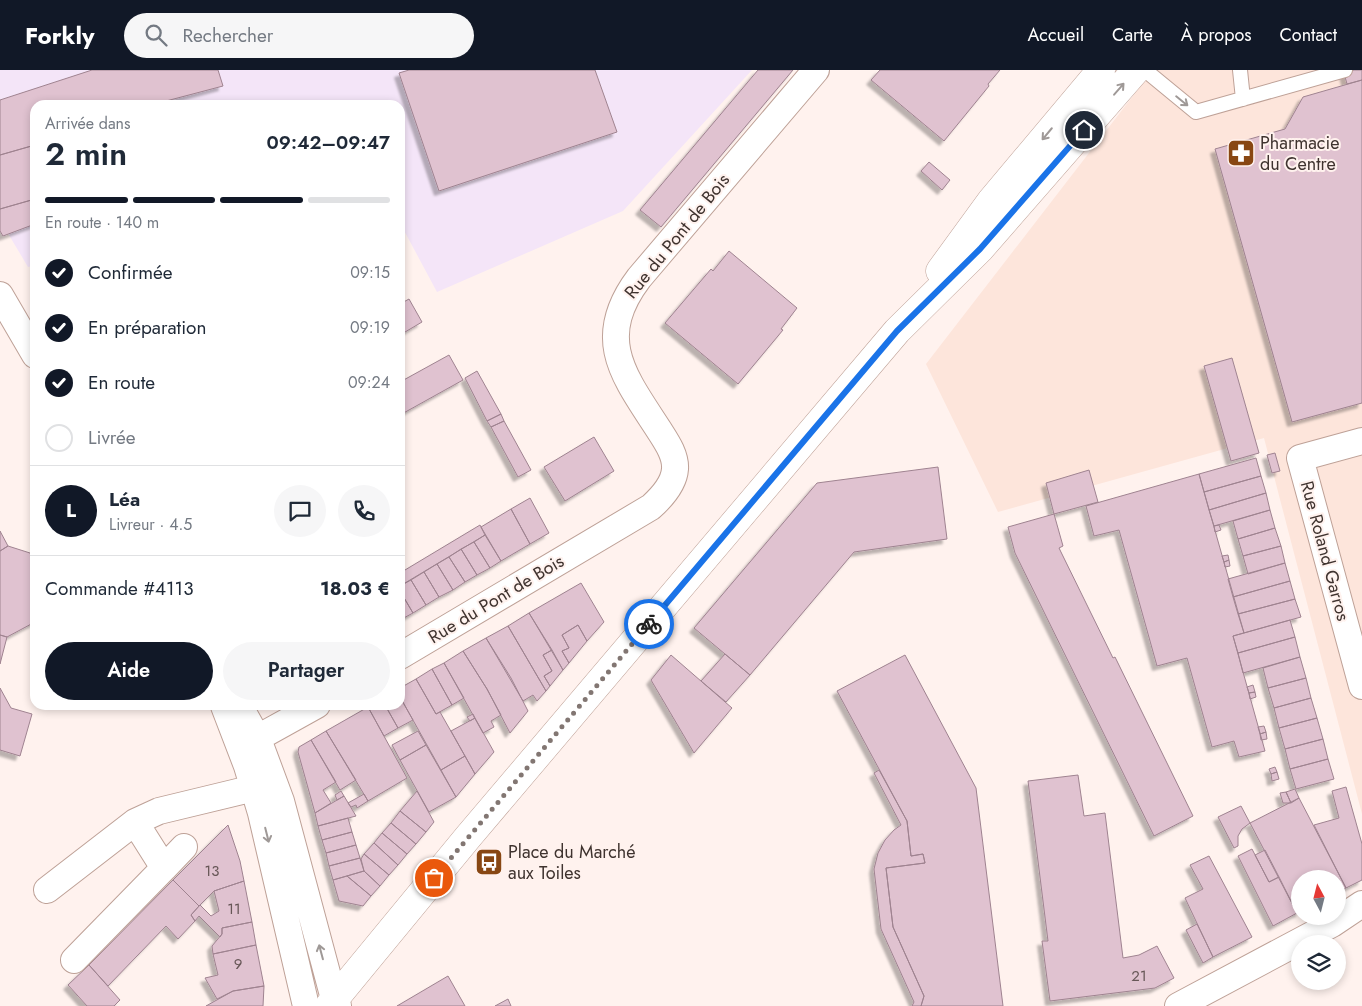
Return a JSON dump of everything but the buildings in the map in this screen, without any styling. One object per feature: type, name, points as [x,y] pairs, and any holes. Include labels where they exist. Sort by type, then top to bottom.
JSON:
[{"type":"main road","points":[[333,1004],[462,845],[897,331],[986,208],[1101,70]]},
{"type":"main road","points":[[897,331],[980,249],[1136,70]]},
{"type":"street","name":"Rue du Pont de Bois","points":[[405,653],[651,507],[665,492],[674,476],[675,466],[672,454],[629,384],[619,361],[616,330],[623,302],[639,278],[816,70]]},
{"type":"street","points":[[0,295],[30,346]]},
{"type":"street","name":"Rue Roland Garros","points":[[1352,444],[1300,458],[1362,686]]},
{"type":"street","points":[[226,710],[249,743]]},
{"type":"street","points":[[240,710],[249,743],[264,785],[288,826],[333,1004]]},
{"type":"street","points":[[249,743],[308,710]]},
{"type":"street","points":[[47,890],[135,822],[159,811],[264,785]]},
{"type":"street","points":[[264,785],[268,839],[306,1006]]},
{"type":"street","points":[[135,822],[164,868]]},
{"type":"street","points":[[74,960],[184,846]]},
{"type":"street","points":[[1346,915],[1362,904]]},
{"type":"street","points":[[1346,921],[1362,917]]},
{"type":"street","points":[[1178,1006],[1330,925]]},
{"type":"lane","points":[[1144,70],[1196,112],[1345,70]]},
{"type":"lane","points":[[1240,70],[1243,99]]},
{"type":"shaded area","points":[[0,70],[752,70],[623,211],[437,292],[405,232],[405,100],[30,100],[30,266],[28,267],[0,220]]},
{"type":"shaded area","points":[[1153,70],[1362,70],[1362,814],[1264,438],[998,512],[926,364]]},
{"type":"way so far","points":[[434,878],[649,624]]},
{"type":"place","name":"Pharmacie du Centre","points":[[1241,153]]},
{"type":"place","name":"Place du Marché aux Toiles","points":[[489,862]]},
{"type":"route","points":[[649,624],[897,331],[980,249],[1084,130]]}]
